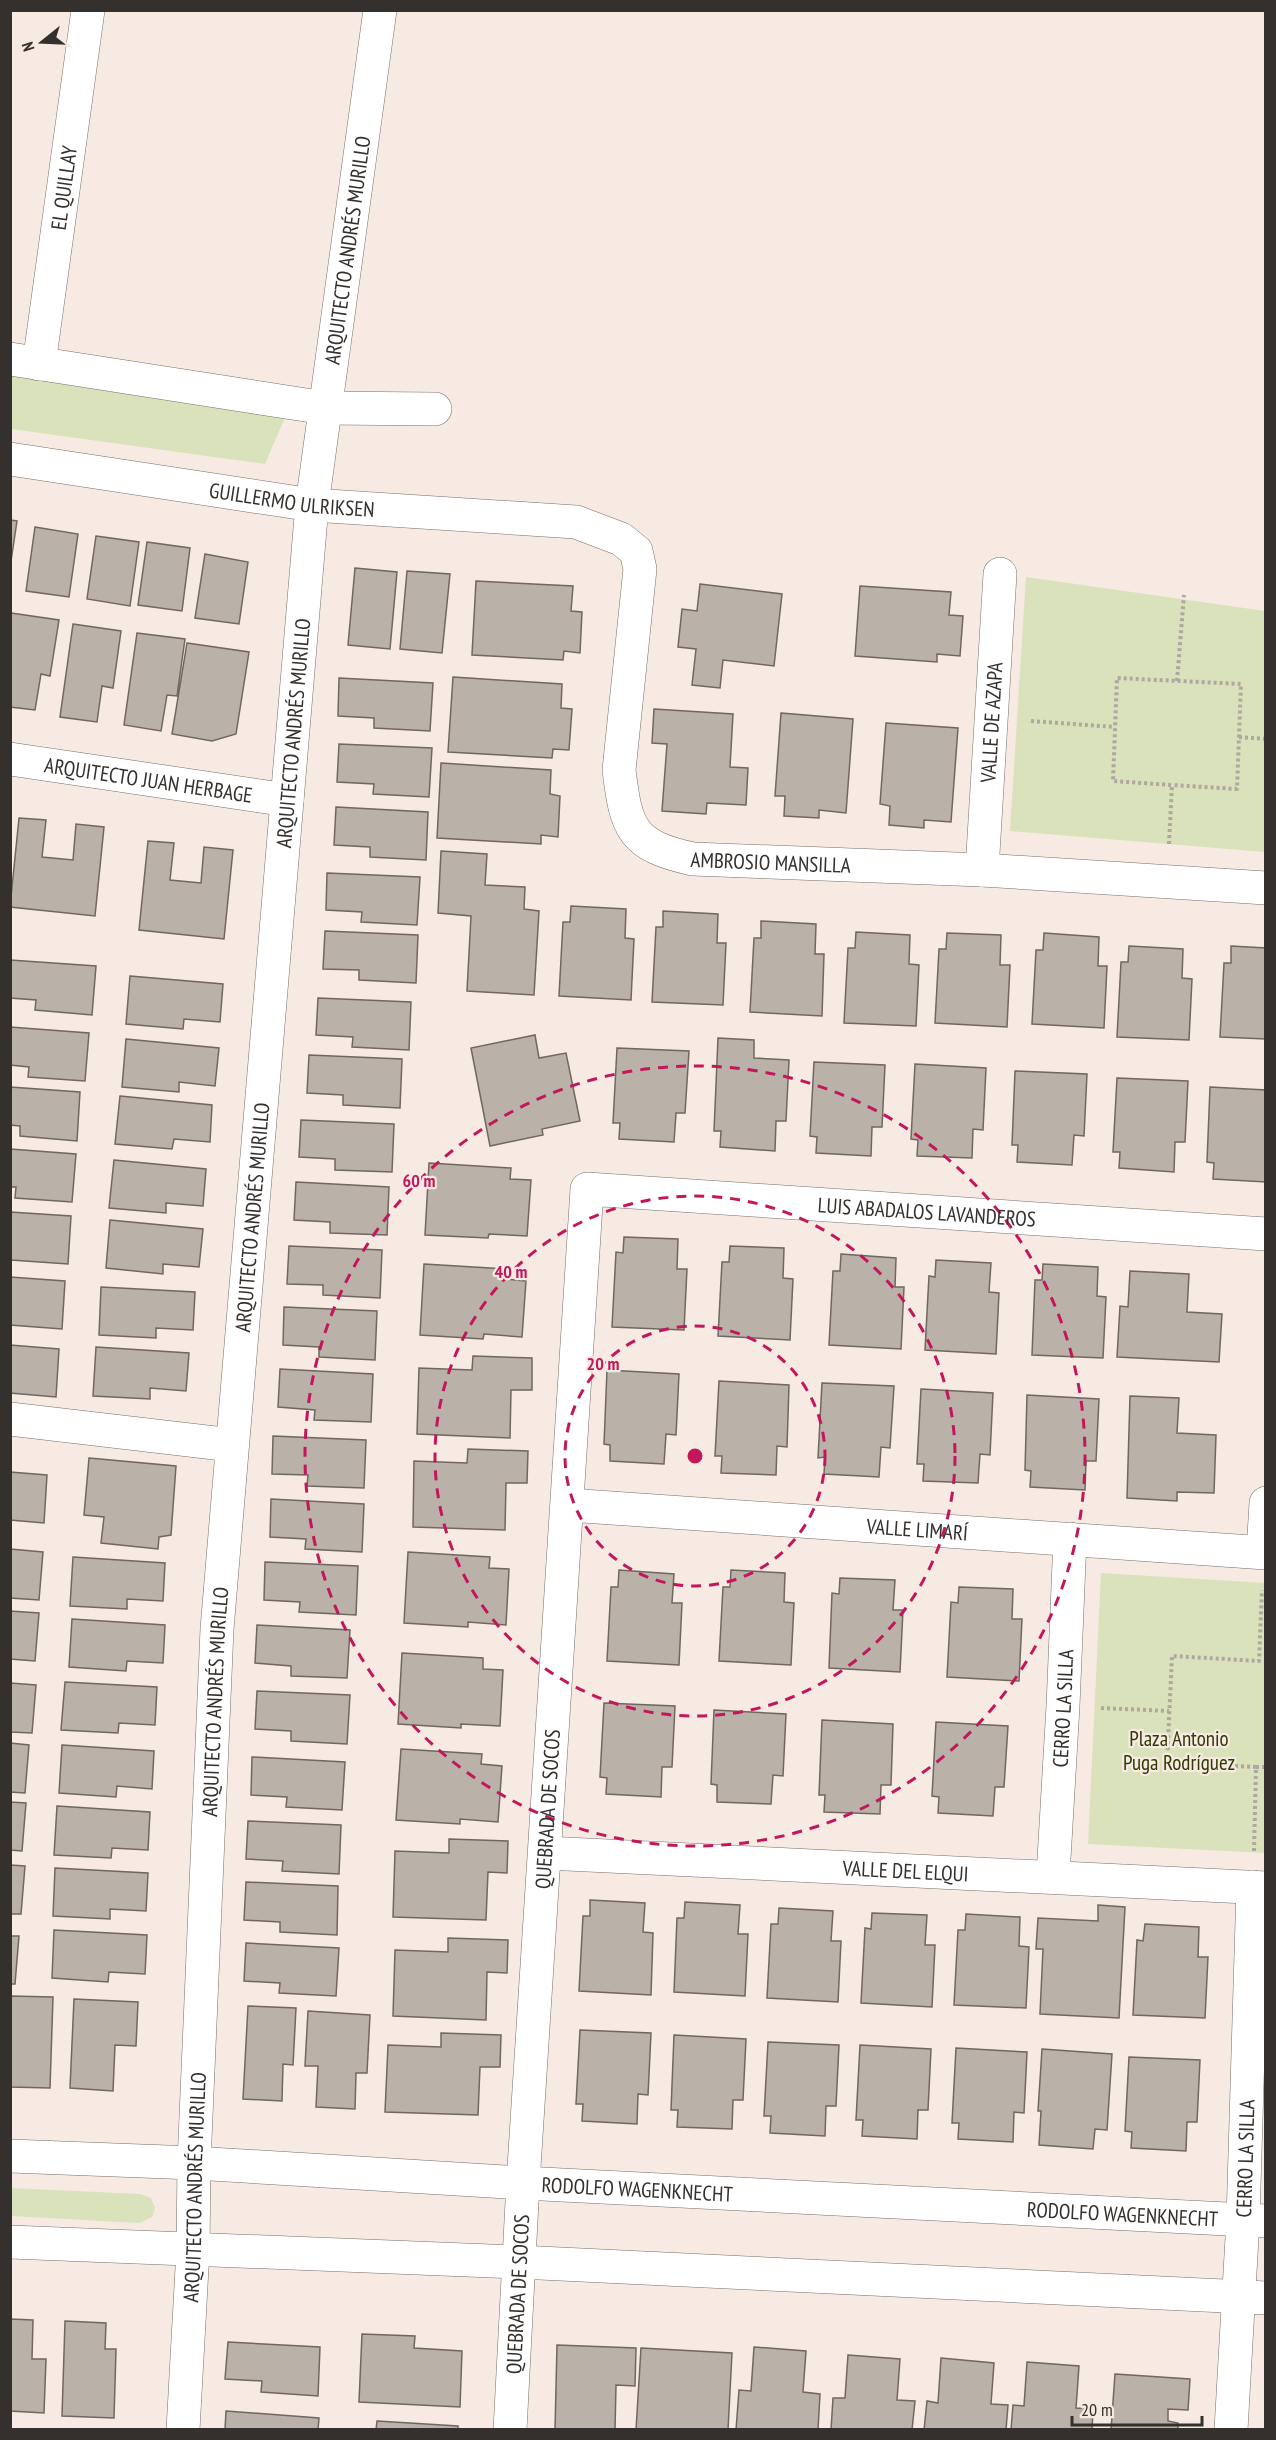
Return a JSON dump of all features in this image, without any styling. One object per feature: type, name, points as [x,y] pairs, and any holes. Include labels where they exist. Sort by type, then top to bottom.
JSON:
[{"type":"street","name":"EL QUILLAY","points":[[25,362],[88,10]]},
{"type":"street","name":"ARQUITECTO ANDRÉS MURILLO","points":[[183,2430],[193,2250],[194,2163],[217,1629],[312,504],[380,10]]},
{"type":"street","points":[[25,362],[325,408],[435,409]]},
{"type":"street","name":"GUILLERMO ULRIKSEN","points":[[10,459],[312,504],[576,522]]},
{"type":"street","name":"AMBROSIO MANSILLA","points":[[576,522],[621,538],[636,551],[640,569],[619,770],[623,802],[632,826],[646,844],[666,853],[693,859],[981,870],[1266,888]]},
{"type":"street","name":"VALLE DE AZAPA","points":[[981,870],[1000,574]]},
{"type":"street","name":"ARQUITECTO JUAN HERBAGE","points":[[10,759],[287,800]]},
{"type":"street","name":"LUIS ABADALOS LAVANDEROS","points":[[587,1189],[1266,1234]]},
{"type":"street","name":"QUEBRADA DE SOCOS","points":[[510,2430],[587,1189]]},
{"type":"street","points":[[10,1419],[232,1446]]},
{"type":"street","points":[[1264,1552],[1266,1503]]},
{"type":"street","name":"VALLE LIMARÍ","points":[[568,1505],[1264,1552]]},
{"type":"street","name":"CERRO LA SILLA","points":[[1053,1876],[1070,1539]]},
{"type":"street","name":"VALLE DEL ELQUI","points":[[546,1853],[1053,1876],[1259,1888]]},
{"type":"street","name":"CERRO LA SILLA","points":[[1231,2430],[1252,2297],[1259,1888]]},
{"type":"street","name":"RODOLFO WAGENKNECHT","points":[[10,2156],[194,2163],[524,2183],[1254,2221]]},
{"type":"street","points":[[10,2242],[519,2262],[1252,2297]]},
{"type":"path","points":[[1178,681],[1184,595]]},
{"type":"path","points":[[1118,678],[1240,684],[1238,789],[1113,781],[1115,727],[1118,678]]},
{"type":"path","points":[[991,718],[1115,727]]},
{"type":"path","points":[[1239,737],[1266,739]]},
{"type":"path","points":[[1167,881],[1172,785]]},
{"type":"path","points":[[1259,1660],[1264,1552]]},
{"type":"path","points":[[1266,1661],[1172,1656],[1167,1763],[1266,1767]]},
{"type":"path","points":[[1063,1706],[1169,1711]]},
{"type":"path","points":[[1256,1767],[1259,1888]]},
{"type":"green space","points":[[10,373],[286,415],[265,464],[11,429]]},
{"type":"green space","points":[[1026,577],[1265,611],[1265,852],[1010,831]]},
{"type":"green space","name":"Plaza Antonio Puga Rodríguez","points":[[1101,1573],[1265,1583],[1265,1853],[1088,1844]]},
{"type":"green space","points":[[10,2188],[140,2194],[151,2198],[155,2208],[152,2217],[139,2223],[11,2216]]},
{"type":"building","points":[[10,520],[17,521],[10,568]]},
{"type":"building","points":[[35,527],[78,534],[69,597],[26,591]]},
{"type":"building","points":[[96,536],[139,542],[130,606],[87,599]]},
{"type":"building","points":[[147,542],[190,548],[182,611],[138,605]]},
{"type":"building","points":[[205,554],[248,562],[239,624],[195,618]]},
{"type":"building","points":[[355,568],[397,572],[390,649],[348,645]]},
{"type":"building","points":[[407,571],[450,574],[442,653],[400,649]]},
{"type":"building","points":[[476,581],[573,586],[571,611],[582,612],[580,653],[564,651],[563,660],[472,655]]},
{"type":"building","points":[[700,584],[782,594],[774,666],[723,660],[720,688],[692,685],[696,649],[678,647],[682,609],[697,611]]},
{"type":"building","points":[[860,586],[951,592],[949,615],[963,616],[960,656],[937,654],[937,662],[855,656]]},
{"type":"building","points":[[11,613],[59,620],[50,676],[41,674],[35,710],[10,707]]},
{"type":"building","points":[[73,624],[121,631],[113,688],[102,686],[97,722],[60,717]]},
{"type":"building","points":[[137,633],[185,639],[177,696],[167,695],[161,731],[124,725]]},
{"type":"building","points":[[187,643],[249,652],[236,734],[212,741],[172,734]]},
{"type":"building","points":[[453,677],[562,684],[561,708],[572,709],[569,750],[553,749],[552,758],[448,752]]},
{"type":"building","points":[[339,678],[433,683],[430,731],[374,728],[374,718],[338,716]]},
{"type":"building","points":[[654,709],[733,714],[730,767],[748,768],[746,805],[707,803],[706,814],[662,811],[667,744],[652,743]]},
{"type":"building","points":[[781,713],[853,719],[846,813],[819,810],[819,818],[784,816],[785,796],[775,796]]},
{"type":"building","points":[[886,723],[958,728],[951,822],[924,820],[924,828],[889,825],[890,806],[880,804]]},
{"type":"building","points":[[339,744],[432,748],[429,797],[373,794],[374,784],[337,782]]},
{"type":"building","points":[[441,763],[551,770],[550,794],[560,796],[558,837],[541,835],[541,844],[437,838]]},
{"type":"building","points":[[336,807],[428,812],[426,860],[370,857],[370,847],[334,845]]},
{"type":"building","points":[[19,818],[46,820],[42,857],[73,860],[76,824],[104,827],[95,916],[10,907]]},
{"type":"building","points":[[148,841],[174,843],[170,880],[201,883],[204,847],[233,850],[224,939],[139,930]]},
{"type":"building","points":[[441,851],[487,854],[485,885],[525,887],[524,909],[539,911],[534,995],[467,991],[471,916],[438,913]]},
{"type":"building","points":[[327,873],[420,877],[417,925],[361,922],[362,912],[326,910]]},
{"type":"building","points":[[571,906],[626,909],[625,938],[634,939],[631,1000],[559,996],[563,922],[570,922]]},
{"type":"building","points":[[663,911],[718,914],[717,943],[726,943],[723,1005],[652,1002],[656,927],[663,927]]},
{"type":"building","points":[[761,921],[816,924],[815,954],[824,954],[822,1016],[750,1012],[754,938],[761,938]]},
{"type":"building","points":[[325,931],[418,935],[416,983],[359,980],[359,970],[323,969]]},
{"type":"building","points":[[856,932],[910,935],[909,964],[919,965],[916,1026],[844,1023],[848,948],[855,948]]},
{"type":"building","points":[[947,933],[1001,935],[1000,965],[1010,965],[1007,1027],[935,1023],[939,949],[946,949]]},
{"type":"building","points":[[1044,933],[1099,937],[1098,966],[1107,966],[1104,1028],[1032,1024],[1036,950],[1043,950]]},
{"type":"building","points":[[1129,946],[1183,949],[1182,978],[1192,979],[1189,1040],[1117,1037],[1121,962],[1128,962]]},
{"type":"building","points":[[1231,946],[1266,948],[1266,1039],[1220,1037],[1224,963],[1231,963]]},
{"type":"building","points":[[10,960],[96,966],[92,1015],[35,1010],[36,1000],[10,998]]},
{"type":"building","points":[[130,976],[223,984],[220,1022],[184,1019],[183,1029],[126,1024]]},
{"type":"building","points":[[318,998],[411,1002],[409,1050],[352,1047],[353,1037],[316,1035]]},
{"type":"building","points":[[10,1027],[89,1033],[85,1081],[28,1077],[29,1067],[10,1065]]},
{"type":"building","points":[[535,1035],[539,1058],[566,1053],[580,1121],[542,1129],[543,1135],[490,1146],[471,1048]]},
{"type":"building","points":[[718,1038],[754,1040],[754,1058],[789,1060],[786,1121],[776,1121],[775,1151],[720,1147],[721,1131],[714,1131]]},
{"type":"building","points":[[126,1039],[219,1048],[215,1086],[179,1082],[179,1092],[122,1087]]},
{"type":"building","points":[[617,1048],[689,1051],[685,1113],[676,1113],[674,1142],[619,1139],[620,1123],[613,1123]]},
{"type":"building","points":[[309,1055],[402,1059],[400,1108],[343,1105],[343,1095],[307,1093]]},
{"type":"building","points":[[814,1062],[885,1065],[882,1127],[872,1127],[871,1156],[816,1153],[817,1137],[810,1136]]},
{"type":"building","points":[[915,1064],[986,1068],[983,1130],[973,1129],[972,1158],[917,1156],[918,1140],[911,1139]]},
{"type":"building","points":[[1015,1071],[1087,1074],[1084,1136],[1074,1135],[1072,1165],[1017,1162],[1018,1145],[1012,1145]]},
{"type":"building","points":[[1117,1078],[1188,1081],[1185,1142],[1175,1142],[1174,1172],[1119,1168],[1120,1152],[1113,1152]]},
{"type":"building","points":[[10,1087],[80,1092],[77,1141],[20,1136],[20,1126],[10,1125]]},
{"type":"building","points":[[1210,1087],[1266,1090],[1266,1182],[1213,1179],[1214,1163],[1207,1162]]},
{"type":"building","points":[[120,1096],[212,1105],[210,1142],[174,1139],[172,1149],[115,1144]]},
{"type":"building","points":[[301,1120],[394,1124],[392,1172],[335,1170],[335,1159],[299,1157]]},
{"type":"building","points":[[10,1149],[76,1154],[72,1202],[15,1198],[16,1187],[10,1187]]},
{"type":"building","points":[[114,1160],[206,1169],[203,1206],[166,1203],[166,1213],[109,1208]]},
{"type":"building","points":[[429,1163],[511,1168],[510,1179],[531,1180],[527,1236],[489,1234],[488,1238],[425,1235]]},
{"type":"building","points":[[296,1182],[389,1187],[387,1235],[330,1233],[330,1222],[294,1220]]},
{"type":"building","points":[[10,1212],[71,1216],[68,1264],[11,1260]]},
{"type":"building","points":[[110,1220],[203,1229],[199,1267],[163,1264],[163,1274],[106,1268]]},
{"type":"building","points":[[624,1237],[678,1239],[677,1269],[687,1269],[684,1330],[612,1327],[616,1252],[623,1253]]},
{"type":"building","points":[[289,1246],[382,1250],[380,1298],[323,1295],[323,1285],[287,1284]]},
{"type":"building","points":[[730,1246],[784,1248],[783,1278],[793,1279],[790,1340],[718,1336],[722,1262],[729,1262]]},
{"type":"building","points":[[841,1254],[896,1258],[895,1287],[904,1287],[901,1349],[829,1345],[833,1271],[840,1271]]},
{"type":"building","points":[[936,1260],[991,1263],[989,1292],[999,1293],[996,1354],[925,1350],[929,1276],[935,1277]]},
{"type":"building","points":[[424,1264],[506,1269],[505,1279],[526,1281],[522,1337],[484,1334],[483,1339],[420,1335]]},
{"type":"building","points":[[1043,1264],[1098,1267],[1097,1296],[1106,1297],[1103,1358],[1032,1355],[1035,1280],[1042,1280]]},
{"type":"building","points":[[1130,1271],[1189,1274],[1187,1312],[1222,1314],[1219,1362],[1117,1357],[1120,1306],[1128,1307]]},
{"type":"building","points":[[10,1277],[65,1281],[62,1329],[10,1325]]},
{"type":"building","points":[[101,1287],[195,1292],[193,1330],[156,1328],[156,1338],[99,1335]]},
{"type":"building","points":[[284,1307],[377,1311],[375,1360],[319,1357],[319,1347],[283,1345]]},
{"type":"building","points":[[10,1345],[59,1349],[56,1397],[10,1393]]},
{"type":"building","points":[[96,1347],[189,1353],[186,1391],[150,1388],[150,1399],[93,1396]]},
{"type":"building","points":[[473,1356],[532,1358],[532,1390],[511,1390],[510,1438],[417,1434],[419,1368],[472,1370]]},
{"type":"building","points":[[280,1369],[373,1374],[371,1422],[314,1420],[315,1410],[278,1407]]},
{"type":"building","points":[[607,1370],[679,1374],[676,1435],[666,1434],[664,1464],[610,1461],[610,1445],[604,1444]]},
{"type":"building","points":[[719,1381],[789,1385],[787,1447],[777,1446],[776,1475],[721,1473],[722,1456],[715,1456]]},
{"type":"building","points":[[822,1383],[894,1386],[890,1448],[881,1447],[879,1477],[824,1474],[825,1457],[818,1458]]},
{"type":"building","points":[[921,1389],[993,1393],[990,1455],[980,1454],[978,1483],[923,1481],[924,1464],[917,1464]]},
{"type":"building","points":[[1027,1395],[1099,1399],[1096,1461],[1086,1461],[1085,1490],[1030,1487],[1031,1471],[1025,1470]]},
{"type":"building","points":[[1130,1396],[1179,1398],[1177,1433],[1216,1435],[1214,1493],[1177,1492],[1177,1501],[1127,1498]]},
{"type":"building","points":[[273,1436],[366,1440],[364,1488],[307,1486],[308,1475],[272,1474]]},
{"type":"building","points":[[468,1449],[528,1451],[527,1483],[506,1483],[505,1530],[413,1527],[414,1461],[467,1463]]},
{"type":"building","points":[[89,1458],[176,1466],[171,1535],[159,1537],[158,1549],[101,1543],[104,1517],[84,1515]]},
{"type":"building","points":[[10,1472],[47,1475],[44,1523],[10,1520]]},
{"type":"building","points":[[271,1499],[364,1504],[362,1552],[305,1549],[306,1539],[270,1537]]},
{"type":"building","points":[[10,1549],[43,1552],[39,1600],[10,1598]]},
{"type":"building","points":[[408,1552],[490,1557],[489,1568],[509,1569],[506,1625],[468,1622],[468,1627],[404,1623]]},
{"type":"building","points":[[73,1557],[165,1563],[163,1601],[127,1599],[127,1609],[70,1606]]},
{"type":"building","points":[[265,1562],[358,1566],[356,1615],[299,1612],[300,1602],[264,1600]]},
{"type":"building","points":[[619,1570],[674,1574],[672,1603],[682,1603],[679,1665],[607,1661],[611,1587],[618,1587]]},
{"type":"building","points":[[731,1570],[785,1573],[784,1602],[794,1603],[791,1665],[719,1661],[723,1587],[730,1587]]},
{"type":"building","points":[[840,1578],[895,1580],[893,1610],[903,1610],[900,1672],[829,1668],[832,1593],[839,1594]]},
{"type":"building","points":[[959,1587],[1013,1589],[1012,1619],[1022,1619],[1019,1681],[947,1677],[951,1602],[958,1603]]},
{"type":"building","points":[[10,1611],[39,1613],[35,1661],[10,1659]]},
{"type":"building","points":[[72,1619],[165,1625],[163,1663],[127,1661],[126,1671],[69,1667]]},
{"type":"building","points":[[257,1625],[350,1630],[347,1678],[291,1676],[291,1666],[255,1663]]},
{"type":"building","points":[[402,1653],[483,1658],[483,1669],[503,1670],[500,1726],[461,1724],[461,1728],[398,1724]]},
{"type":"building","points":[[65,1682],[157,1687],[155,1725],[119,1723],[118,1733],[61,1730]]},
{"type":"building","points":[[10,1683],[36,1685],[32,1733],[10,1732]]},
{"type":"building","points":[[257,1691],[350,1695],[347,1744],[291,1741],[291,1731],[255,1729]]},
{"type":"building","points":[[604,1703],[675,1706],[672,1767],[662,1767],[661,1797],[606,1794],[607,1778],[600,1777]]},
{"type":"building","points":[[714,1710],[786,1714],[783,1776],[773,1775],[771,1804],[717,1802],[717,1785],[711,1784]]},
{"type":"building","points":[[822,1720],[893,1724],[891,1785],[881,1785],[880,1814],[824,1812],[825,1795],[819,1795]]},
{"type":"building","points":[[936,1722],[1008,1726],[1004,1787],[995,1787],[993,1816],[938,1813],[939,1797],[932,1796]]},
{"type":"building","points":[[10,1743],[29,1745],[25,1793],[10,1792]]},
{"type":"building","points":[[62,1745],[154,1751],[152,1789],[117,1786],[116,1797],[59,1793]]},
{"type":"building","points":[[401,1749],[482,1754],[481,1764],[502,1766],[498,1822],[460,1819],[460,1824],[396,1820]]},
{"type":"building","points":[[252,1757],[345,1762],[342,1810],[286,1807],[287,1797],[251,1795]]},
{"type":"building","points":[[10,1802],[26,1803],[22,1851],[10,1850]]},
{"type":"building","points":[[57,1806],[150,1812],[148,1850],[112,1848],[111,1858],[54,1855]]},
{"type":"building","points":[[248,1821],[341,1825],[339,1874],[282,1871],[283,1861],[246,1859]]},
{"type":"building","points":[[449,1839],[508,1841],[507,1873],[488,1872],[486,1920],[393,1917],[395,1851],[449,1853]]},
{"type":"building","points":[[10,1865],[25,1866],[21,1914],[10,1914]]},
{"type":"building","points":[[55,1868],[148,1873],[146,1911],[110,1909],[110,1919],[53,1916]]},
{"type":"building","points":[[246,1882],[338,1886],[337,1935],[280,1932],[280,1922],[244,1920]]},
{"type":"building","points":[[590,1900],[645,1903],[643,1932],[653,1933],[651,1995],[579,1991],[583,1916],[590,1916]]},
{"type":"building","points":[[685,1902],[740,1905],[738,1934],[748,1934],[745,1996],[674,1992],[677,1918],[684,1918]]},
{"type":"building","points":[[1098,1905],[1125,1907],[1119,2018],[1040,2014],[1043,1949],[1036,1949],[1038,1918],[1098,1921]]},
{"type":"building","points":[[779,1908],[833,1911],[831,1941],[841,1941],[838,2002],[767,1998],[771,1924],[778,1924]]},
{"type":"building","points":[[872,1913],[927,1915],[925,1945],[935,1945],[932,2007],[861,2003],[865,1928],[871,1929]]},
{"type":"building","points":[[966,1914],[1020,1917],[1019,1946],[1029,1947],[1026,2008],[954,2005],[958,1930],[965,1930]]},
{"type":"building","points":[[1145,1924],[1199,1927],[1198,1957],[1208,1957],[1205,2018],[1133,2015],[1137,1940],[1143,1941]]},
{"type":"building","points":[[54,1930],[147,1935],[145,1974],[109,1972],[108,1982],[52,1978]]},
{"type":"building","points":[[10,1936],[19,1936],[15,1984],[10,1984]]},
{"type":"building","points":[[448,1938],[508,1940],[507,1973],[487,1972],[486,2020],[393,2016],[395,1950],[448,1952]]},
{"type":"building","points":[[246,1943],[339,1948],[336,1996],[279,1993],[280,1983],[244,1981]]},
{"type":"building","points":[[10,1996],[53,1997],[50,2088],[10,2087]]},
{"type":"building","points":[[74,1999],[138,2002],[136,2046],[115,2045],[113,2091],[70,2088]]},
{"type":"building","points":[[248,2006],[296,2008],[293,2065],[283,2064],[282,2101],[243,2099]]},
{"type":"building","points":[[308,2011],[370,2015],[367,2073],[356,2073],[355,2109],[316,2107],[318,2066],[305,2066]]},
{"type":"building","points":[[580,2030],[651,2033],[648,2095],[638,2094],[637,2124],[582,2121],[583,2104],[576,2104]]},
{"type":"building","points":[[441,2033],[501,2035],[500,2067],[480,2067],[478,2115],[385,2112],[388,2045],[441,2047]]},
{"type":"building","points":[[674,2035],[746,2039],[743,2100],[733,2100],[732,2129],[677,2127],[678,2110],[671,2110]]},
{"type":"building","points":[[768,2042],[839,2045],[836,2106],[826,2106],[825,2136],[770,2133],[771,2116],[764,2116]]},
{"type":"building","points":[[860,2045],[931,2049],[928,2110],[918,2110],[917,2139],[862,2136],[863,2120],[856,2120]]},
{"type":"building","points":[[956,2048],[1027,2052],[1024,2113],[1014,2112],[1013,2142],[958,2139],[959,2123],[952,2123]]},
{"type":"building","points":[[1042,2049],[1112,2054],[1107,2130],[1095,2129],[1093,2149],[1039,2145],[1041,2111],[1038,2111]]},
{"type":"building","points":[[1129,2057],[1200,2060],[1197,2122],[1187,2122],[1186,2151],[1131,2148],[1132,2132],[1125,2131]]},
{"type":"building","points":[[10,2319],[33,2320],[32,2359],[46,2359],[44,2413],[10,2411]]},
{"type":"building","points":[[65,2321],[106,2323],[105,2349],[116,2349],[114,2418],[62,2416]]},
{"type":"building","points":[[362,2334],[415,2336],[414,2348],[462,2351],[460,2407],[359,2402]]},
{"type":"building","points":[[228,2342],[320,2347],[318,2396],[261,2392],[262,2381],[225,2379]]},
{"type":"building","points":[[557,2345],[636,2348],[635,2386],[616,2385],[615,2430],[555,2430]]},
{"type":"building","points":[[754,2347],[806,2351],[803,2392],[820,2394],[818,2430],[736,2430],[739,2390],[751,2391]]},
{"type":"building","points":[[641,2348],[732,2353],[728,2430],[636,2430]]},
{"type":"building","points":[[848,2355],[900,2359],[897,2400],[915,2401],[912,2430],[831,2430],[833,2398],[845,2398]]},
{"type":"building","points":[[941,2358],[994,2363],[991,2404],[1008,2405],[1006,2430],[924,2430],[927,2401],[938,2403]]},
{"type":"building","points":[[1027,2362],[1079,2366],[1076,2408],[1093,2409],[1092,2430],[1011,2430],[1013,2405],[1024,2406]]},
{"type":"building","points":[[1115,2374],[1190,2379],[1188,2410],[1168,2409],[1168,2421],[1178,2423],[1178,2430],[1111,2430]]},
{"type":"building","points":[[226,2411],[319,2418],[318,2430],[225,2430]]},
{"type":"building","points":[[377,2421],[458,2426],[458,2430],[376,2430]]}]
